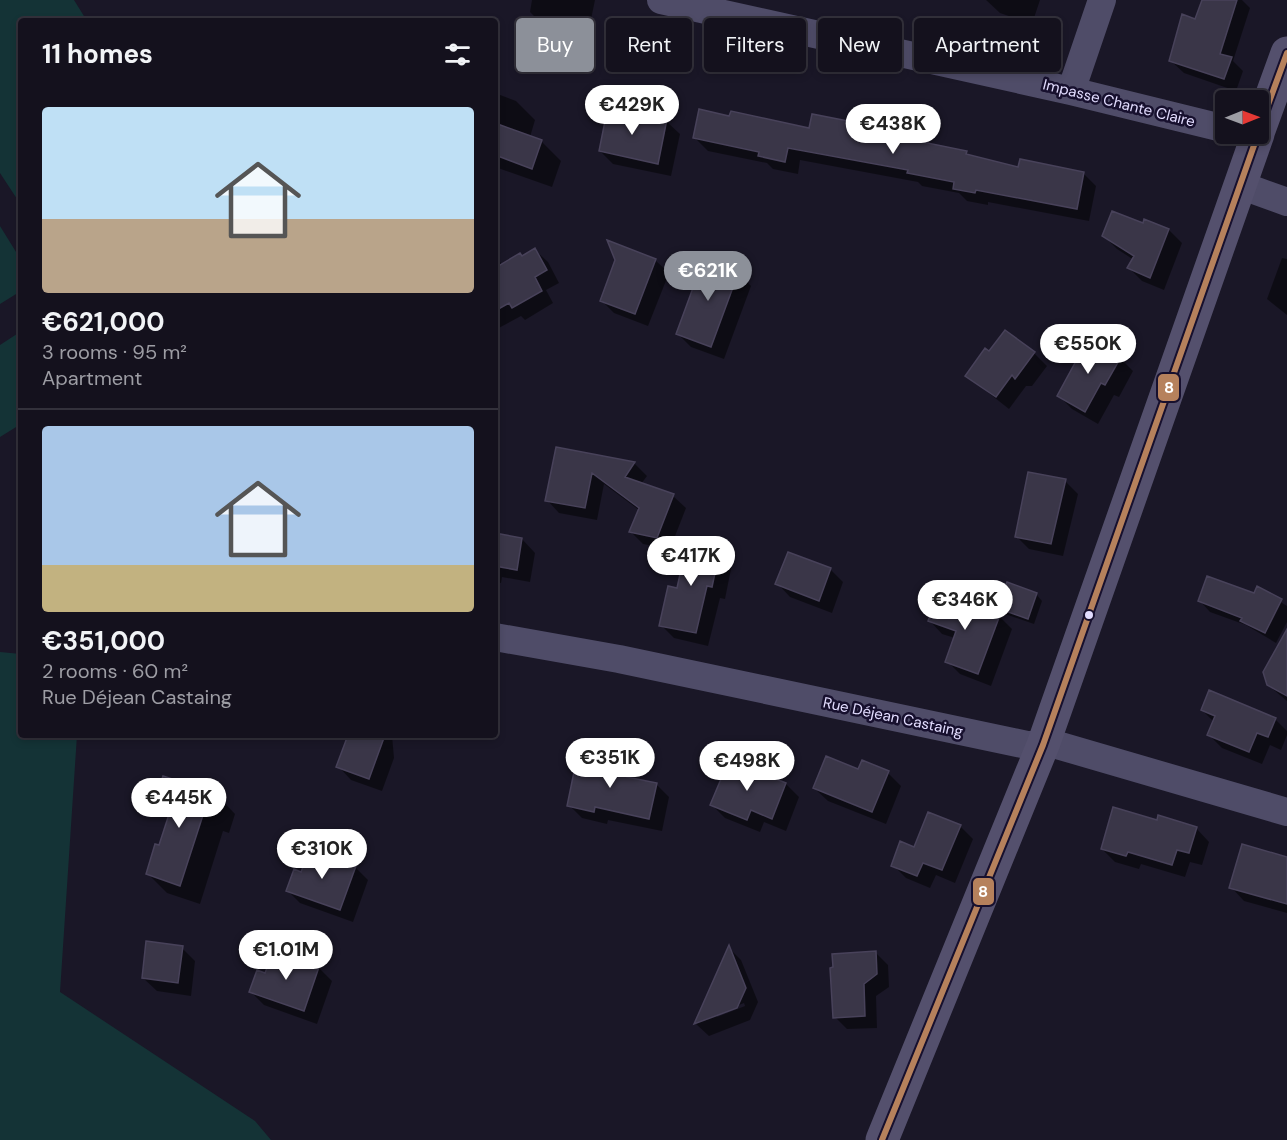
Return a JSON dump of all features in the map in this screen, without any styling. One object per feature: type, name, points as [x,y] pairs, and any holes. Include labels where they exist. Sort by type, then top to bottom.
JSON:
[{"type":"main road","points":[[1269,98],[1287,53]]},
{"type":"main road","points":[[882,1140],[1043,745],[1240,185],[1251,144]]},
{"type":"street","name":"Impasse Chante Claire","points":[[661,0],[1071,91],[1215,126]]},
{"type":"street","points":[[1071,91],[1102,0]]},
{"type":"street","points":[[1240,185],[1287,202]]},
{"type":"street","name":"Rue Déjean Castaing","points":[[498,638],[619,659],[1028,745],[1057,745],[1287,812]]},
{"type":"green space","points":[[0,0],[74,0],[85,18],[18,18],[18,200],[0,173]]},
{"type":"green space","points":[[0,226],[18,255],[18,293],[0,304]]},
{"type":"green space","points":[[18,333],[18,426],[0,437],[0,345]]},
{"type":"green space","points":[[0,652],[18,654],[18,738],[77,738],[60,992],[255,1121],[271,1140],[0,1140]]},
{"type":"building","points":[[1202,0],[1237,0],[1220,54],[1232,57],[1224,79],[1169,61],[1182,14],[1195,19]]},
{"type":"building","points":[[610,96],[624,117],[643,121],[652,116],[667,119],[658,164],[599,151]]},
{"type":"building","points":[[699,109],[729,116],[731,111],[809,128],[812,114],[879,127],[878,133],[967,151],[966,154],[1018,167],[1020,159],[1084,172],[1077,209],[976,190],[975,193],[953,189],[954,182],[907,173],[908,170],[788,148],[785,162],[758,156],[759,152],[693,138]]},
{"type":"building","points":[[498,124],[542,140],[532,169],[498,156]]},
{"type":"building","points":[[1112,211],[1143,223],[1144,219],[1169,229],[1150,278],[1127,268],[1134,256],[1102,236]]},
{"type":"building","points":[[607,240],[656,259],[635,314],[600,301],[615,260]]},
{"type":"building","points":[[535,248],[547,270],[535,277],[542,291],[512,308],[509,303],[498,309],[498,266],[520,253],[522,256]]},
{"type":"building","points":[[704,258],[739,271],[711,347],[676,334]]},
{"type":"building","points":[[1005,330],[1035,352],[1015,379],[1012,375],[996,397],[965,376],[985,348],[989,351]]},
{"type":"building","points":[[1088,339],[1121,357],[1105,385],[1101,383],[1085,412],[1057,396]]},
{"type":"building","points":[[556,447],[635,462],[625,477],[674,494],[657,538],[629,532],[639,508],[592,473],[585,508],[545,501]]},
{"type":"building","points":[[1028,472],[1066,479],[1051,544],[1015,537]]},
{"type":"building","points":[[498,534],[522,538],[517,570],[498,567]]},
{"type":"building","points":[[688,538],[721,545],[712,587],[707,586],[696,633],[659,626],[668,586],[677,588]]},
{"type":"building","points":[[788,552],[831,568],[819,601],[775,584]]},
{"type":"building","points":[[1207,576],[1254,593],[1257,586],[1282,599],[1265,633],[1240,621],[1242,618],[1198,601]]},
{"type":"building","points":[[1007,582],[1037,593],[1028,619],[997,608]]},
{"type":"building","points":[[938,592],[1000,615],[978,674],[945,662],[956,631],[928,621]]},
{"type":"building","points":[[1287,629],[1287,696],[1267,685],[1263,672]]},
{"type":"building","points":[[1209,690],[1276,718],[1268,737],[1257,733],[1249,752],[1207,735],[1215,716],[1201,710]]},
{"type":"building","points":[[347,738],[384,738],[369,779],[336,767]]},
{"type":"building","points":[[588,745],[615,764],[627,777],[657,783],[649,819],[595,807],[594,812],[567,806],[574,772],[583,774]]},
{"type":"building","points":[[826,756],[858,769],[862,760],[889,771],[872,812],[813,788]]},
{"type":"building","points":[[729,760],[786,783],[772,819],[751,810],[747,820],[710,805]]},
{"type":"building","points":[[163,776],[216,793],[210,814],[204,812],[180,886],[146,874],[155,844],[159,845],[173,802],[156,796]]},
{"type":"building","points":[[1113,807],[1157,820],[1158,815],[1197,827],[1189,853],[1177,850],[1172,865],[1128,852],[1126,856],[1101,849]]},
{"type":"building","points":[[928,812],[961,825],[942,870],[923,863],[917,876],[891,866],[900,841],[914,847]]},
{"type":"building","points":[[1242,844],[1287,857],[1287,904],[1229,888]]},
{"type":"building","points":[[310,849],[356,866],[340,910],[286,891],[294,869],[301,872]]},
{"type":"building","points":[[146,941],[183,946],[178,983],[142,978]]},
{"type":"building","points":[[729,945],[746,988],[737,1008],[694,1024]]},
{"type":"building","points":[[274,950],[319,967],[304,1011],[249,992],[257,970],[265,973]]},
{"type":"building","points":[[876,951],[877,974],[864,984],[865,1016],[833,1018],[830,968],[833,967],[832,954]]},
{"type":"transit line","name":"8","points":[[1269,102],[1287,53]]},
{"type":"transit line","name":"8","points":[[882,1140],[1043,745],[1254,144]]}]
